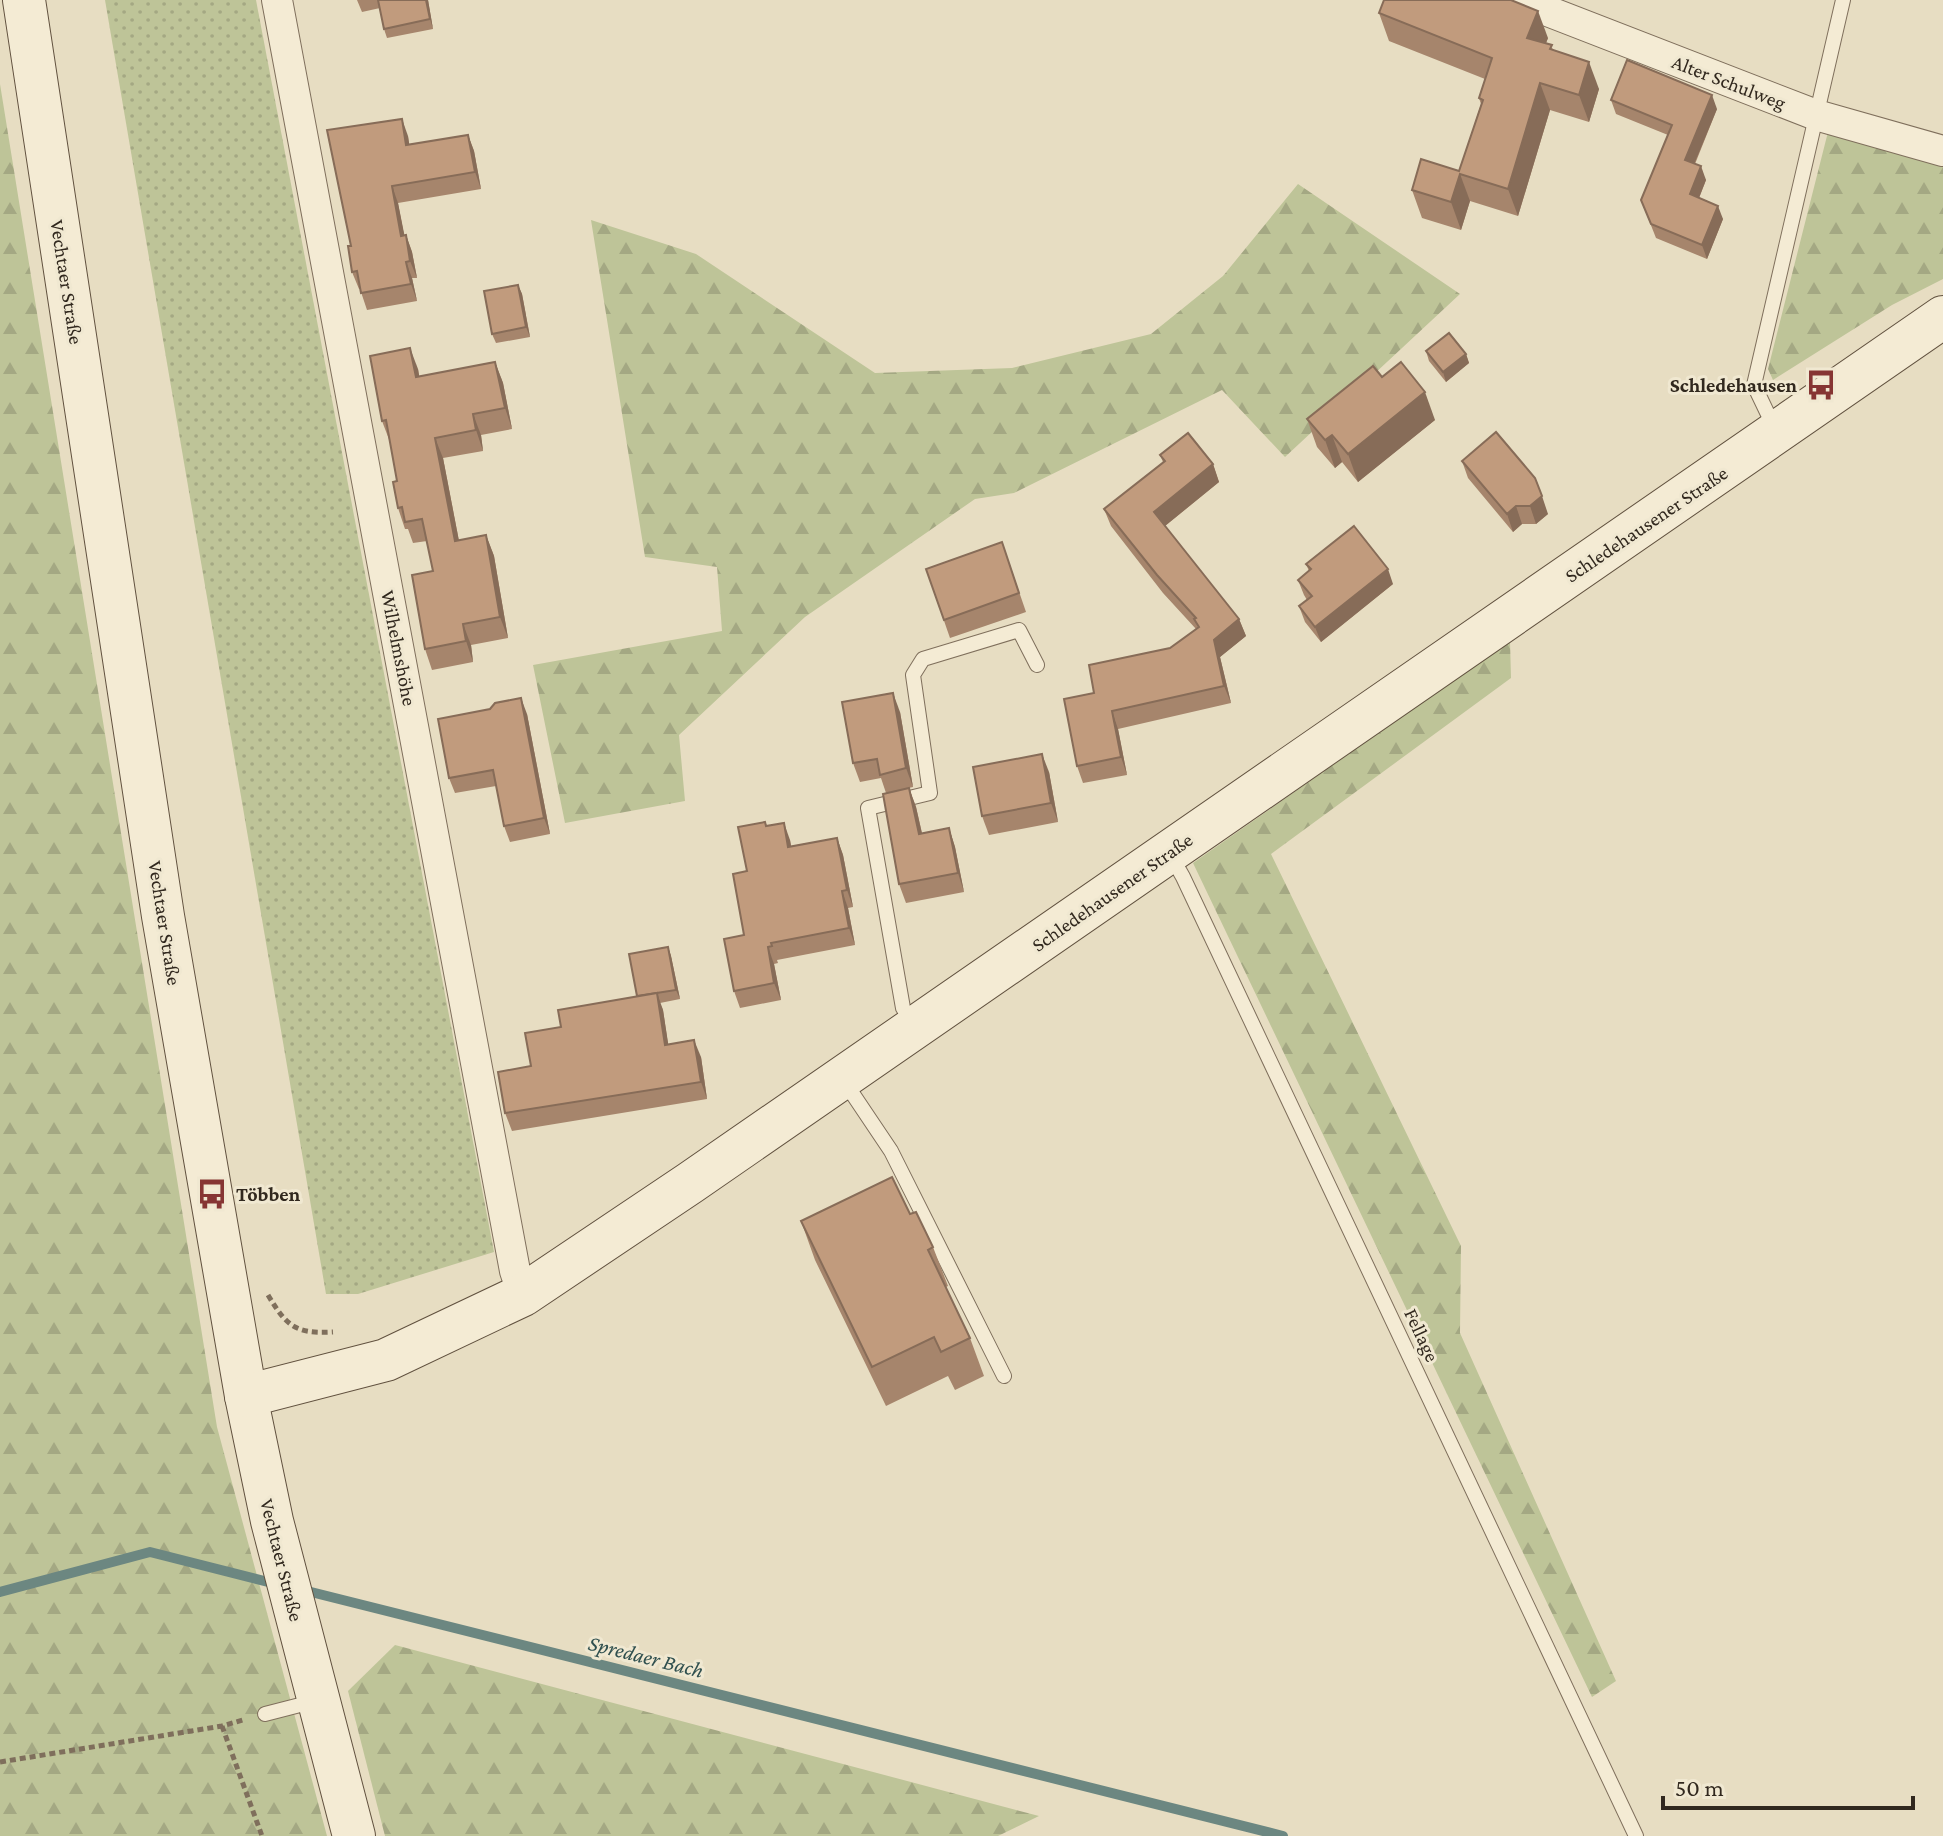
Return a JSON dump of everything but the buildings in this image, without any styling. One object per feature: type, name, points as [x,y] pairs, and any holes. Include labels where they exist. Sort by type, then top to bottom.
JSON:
[{"type":"street","name":"Vechtaer Straße","points":[[24,0],[163,916],[246,1396],[272,1521],[354,1836]]},
{"type":"street","name":"Wilhelmshöhe","points":[[277,0],[509,1240],[523,1295]]},
{"type":"street","name":"Alter Schulweg","points":[[1519,0],[1816,115],[1943,151]]},
{"type":"street","name":"Schledehausener Straße","points":[[246,1396],[386,1360],[523,1295],[915,1029],[1167,848],[1778,434],[1943,317]]},
{"type":"lane","points":[[1778,434],[1766,415],[1754,385],[1843,0]]},
{"type":"lane","points":[[915,1029],[903,1008],[868,808],[930,793],[913,675],[923,659],[1019,630],[1037,665]]},
{"type":"lane","name":"Fellage","points":[[1167,848],[1636,1836]]},
{"type":"lane","points":[[842,1077],[891,1151],[1004,1376]]},
{"type":"lane","points":[[265,1714],[300,1705]]},
{"type":"path","points":[[0,1762],[222,1726],[265,1714]]},
{"type":"path","points":[[222,1726],[262,1836]]},
{"type":"green space","points":[[105,0],[256,0],[494,1252],[358,1294],[326,1294]]},
{"type":"green space","points":[[0,84],[217,1427],[327,1836],[0,1836]]},
{"type":"green space","points":[[1830,124],[1943,163],[1943,279],[1892,305],[1773,380],[1768,369]]},
{"type":"green space","points":[[1298,184],[1460,294],[1285,457],[1222,390],[1014,493],[975,499],[805,617],[679,735],[685,801],[565,823],[533,665],[722,631],[717,567],[645,557],[591,220],[696,254],[875,373],[1012,368],[1151,334],[1223,276]]},
{"type":"green space","points":[[1510,641],[1511,678],[1271,854],[1461,1246],[1460,1333],[1616,1681],[1592,1697],[1193,863]]},
{"type":"green space","points":[[395,1645],[1039,1816],[998,1836],[385,1836],[348,1691]]},
{"type":"waterway","name":"Spredaer Bach","points":[[0,1592],[150,1552],[276,1584]]},
{"type":"waterway","name":"Spredaer Bach","points":[[299,1589],[1283,1836]]},
{"type":"place","name":"Schledehausen","points":[[1821,385]]},
{"type":"place","name":"Többen","points":[[212,1194]]}]
